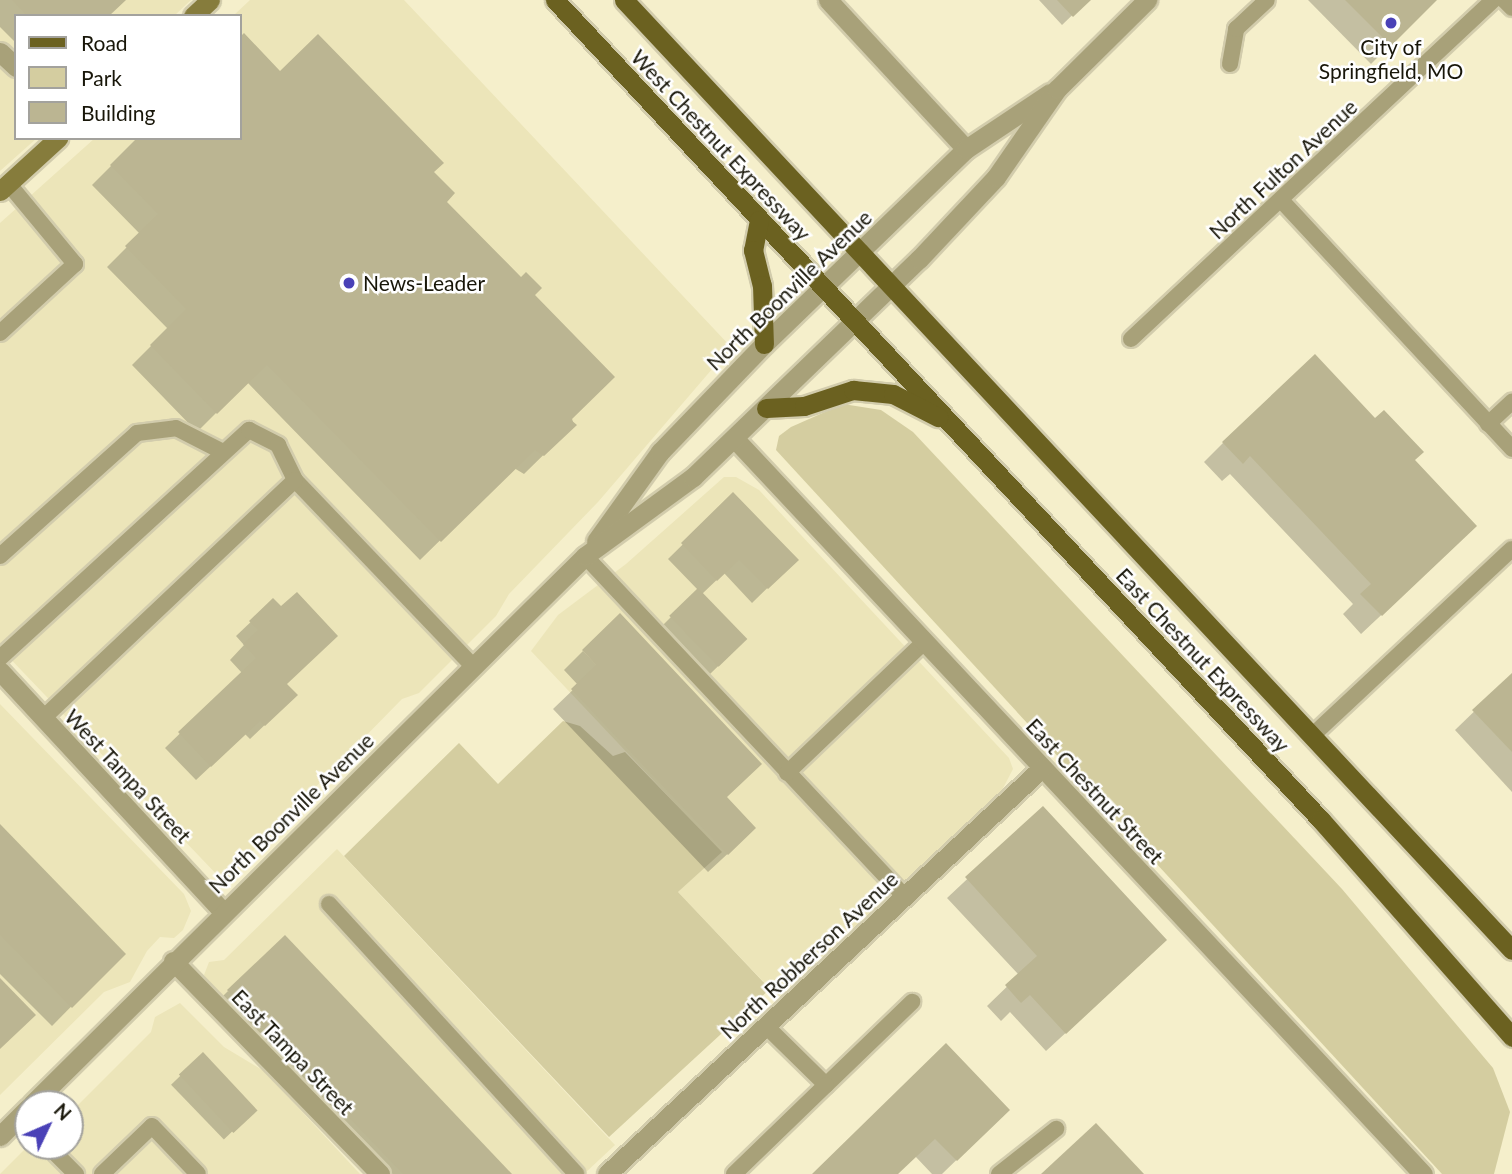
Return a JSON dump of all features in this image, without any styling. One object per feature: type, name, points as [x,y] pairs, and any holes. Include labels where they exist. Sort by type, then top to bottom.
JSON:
[{"type":"main road","points":[[195,14],[210,0]]},
{"type":"main road","name":"West Chestnut Expressway","points":[[555,0],[854,321]]},
{"type":"main road","name":"West Chestnut Expressway","points":[[624,0],[891,286]]},
{"type":"main road","points":[[4,187],[56,140]]},
{"type":"main road","points":[[759,220],[753,250],[762,285],[764,344]]},
{"type":"main road","name":"East Chestnut Expressway","points":[[891,286],[1512,950]]},
{"type":"main road","name":"East Chestnut Expressway","points":[[854,321],[1321,820],[1512,1037]]},
{"type":"main road","points":[[766,408],[804,406],[853,390],[894,394],[950,423]]},
{"type":"street","points":[[828,0],[966,149]]},
{"type":"street","name":"North Boonville Avenue","points":[[49,1090],[173,961],[585,556],[694,477],[891,286],[996,177],[1057,89],[1143,1]]},
{"type":"street","points":[[0,52],[14,65]]},
{"type":"street","name":"North Boonville Avenue","points":[[585,556],[660,452],[764,344],[966,149],[1057,89]]},
{"type":"street","name":"East Chestnut Street","points":[[734,438],[1423,1174]]},
{"type":"street","name":"West Tampa Street","points":[[0,671],[223,912]]},
{"type":"street","name":"North Robberson Avenue","points":[[607,1174],[1042,768]]},
{"type":"street","name":"East Tampa Street","points":[[173,961],[380,1174]]},
{"type":"street","name":"North Boonville Avenue","points":[[0,1136],[14,1124]]},
{"type":"lane","name":"North Fulton Avenue","points":[[1131,339],[1493,0]]},
{"type":"lane","points":[[1504,0],[1512,8]]},
{"type":"lane","points":[[1230,64],[1236,29],[1260,2]]},
{"type":"lane","points":[[0,333],[75,264],[4,187]]},
{"type":"lane","points":[[1281,200],[1512,449]]},
{"type":"lane","points":[[1488,424],[1512,402]]},
{"type":"lane","points":[[0,556],[137,433],[176,428],[221,452]]},
{"type":"lane","points":[[0,658],[248,430],[278,445],[295,480],[473,666]]},
{"type":"lane","points":[[43,718],[295,480]]},
{"type":"lane","points":[[1312,735],[1512,549]]},
{"type":"lane","points":[[585,556],[904,896]]},
{"type":"lane","points":[[788,772],[924,642]]},
{"type":"lane","points":[[329,904],[576,1174]]},
{"type":"lane","points":[[734,1174],[912,1002]]},
{"type":"lane","points":[[766,1026],[827,1085]]},
{"type":"lane","points":[[103,1174],[152,1126],[198,1174]]},
{"type":"lane","points":[[999,1174],[1056,1129]]},
{"type":"lane","points":[[62,1160],[76,1174]]},
{"type":"shaded area","points":[[0,0],[191,0],[176,14],[14,14],[14,140],[35,140],[0,171]]},
{"type":"shaded area","points":[[250,0],[404,0],[731,347],[598,502],[509,594],[496,616],[419,693],[402,699],[249,855],[238,875],[222,880],[0,648],[0,223],[93,140],[242,140],[242,14],[235,14]]},
{"type":"shaded area","points":[[724,477],[736,477],[759,490],[1009,758],[1013,769],[1000,794],[778,997],[678,892],[721,852],[531,651],[558,615],[626,564]]},
{"type":"shaded area","points":[[0,704],[184,894],[191,911],[183,930],[174,938],[160,937],[147,951],[130,982],[104,992],[0,1095]]},
{"type":"shaded area","points":[[337,849],[615,1145],[584,1174],[393,1174],[208,982],[204,975],[209,962],[224,960]]},
{"type":"shaded area","points":[[180,1003],[224,1047],[264,1071],[360,1174],[0,1174],[14,1160],[84,1160],[84,1099],[151,1032],[155,1017]]},
{"type":"green space","points":[[843,404],[881,410],[913,432],[1342,889],[1493,1068],[1510,1112],[1494,1174],[1442,1174],[776,450],[779,436],[791,427]]},
{"type":"green space","points":[[563,721],[580,726],[613,756],[625,752],[722,852],[678,892],[770,989],[609,1137],[344,856],[459,743],[498,784]]},
{"type":"building","points":[[12,0],[126,0],[111,14],[25,14]]},
{"type":"building","points":[[1057,0],[1091,0],[1073,17]]},
{"type":"building","name":"City of Springfield, MO","points":[[1345,0],[1437,0],[1391,46]]},
{"type":"building","name":"News-Leader","points":[[244,33],[280,71],[318,34],[444,163],[434,172],[455,193],[447,202],[521,277],[526,272],[542,288],[535,295],[615,377],[571,420],[577,425],[544,456],[535,450],[441,542],[267,365],[217,414],[150,345],[186,309],[125,246],[158,214],[110,165],[135,140],[242,140]]},
{"type":"building","points":[[1315,354],[1375,418],[1384,410],[1424,452],[1415,460],[1477,526],[1382,616],[1360,594],[1371,584],[1250,456],[1243,464],[1222,442]]},
{"type":"building","points":[[733,492],[799,560],[768,589],[739,560],[717,581],[681,543]]},
{"type":"building","points":[[698,588],[747,639],[719,667],[669,616]]},
{"type":"building","points":[[297,592],[338,636],[287,684],[298,695],[265,726],[260,721],[211,767],[178,732],[256,658],[243,644],[258,630],[249,621],[273,598],[281,606]]},
{"type":"building","points":[[620,613],[762,764],[727,797],[756,828],[728,855],[571,689],[596,665],[582,650]]},
{"type":"building","points":[[1512,673],[1512,752],[1472,710]]},
{"type":"building","points":[[1043,806],[1167,940],[1066,1034],[1030,995],[1021,1003],[1005,985],[1037,956],[965,877]]},
{"type":"building","points":[[0,824],[126,954],[72,1008],[0,935]]},
{"type":"building","points":[[285,935],[512,1174],[403,1174],[227,990]]},
{"type":"building","points":[[0,978],[36,1015],[0,1049]]},
{"type":"building","points":[[946,1043],[1010,1110],[957,1161],[935,1139],[898,1174],[812,1174]]},
{"type":"building","points":[[203,1052],[258,1111],[233,1133],[179,1075]]},
{"type":"building","points":[[1096,1123],[1144,1174],[1041,1174]]},
{"type":"place","name":"City of Springfield, MO","points":[[1391,23]]},
{"type":"place","name":"News-Leader","points":[[349,283]]}]
